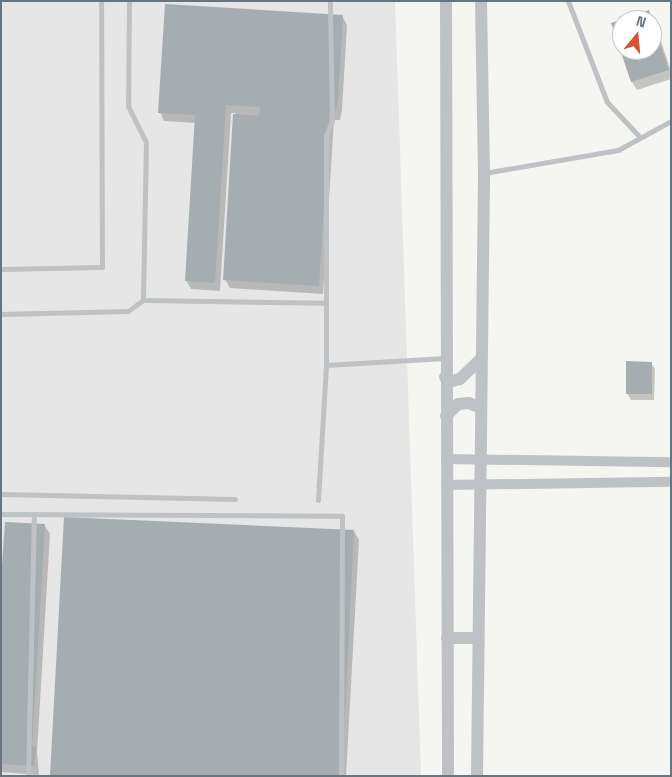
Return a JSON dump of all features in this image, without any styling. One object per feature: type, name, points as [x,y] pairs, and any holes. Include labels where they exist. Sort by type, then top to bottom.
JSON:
[{"type":"street","points":[[446,1],[445,376],[448,776]]},
{"type":"street","points":[[477,776],[480,360],[484,174],[480,1]]},
{"type":"street","points":[[445,376],[452,381],[460,379],[480,360]]},
{"type":"street","points":[[446,416],[458,404],[469,403],[480,408]]},
{"type":"street","points":[[446,459],[671,462]]},
{"type":"street","points":[[446,485],[671,482]]},
{"type":"street","points":[[447,638],[478,638]]},
{"type":"lane","points":[[1,268],[102,267],[101,1]]},
{"type":"lane","points":[[129,1],[128,106],[146,142],[143,300]]},
{"type":"lane","points":[[318,500],[326,365],[326,135],[332,121],[330,1]]},
{"type":"lane","points":[[568,1],[607,102],[640,137]]},
{"type":"lane","points":[[484,174],[618,150],[671,121]]},
{"type":"lane","points":[[1,314],[128,311],[143,300],[326,302]]},
{"type":"lane","points":[[326,365],[445,358]]},
{"type":"lane","points":[[1,494],[235,499]]},
{"type":"lane","points":[[1,514],[342,516],[341,776]]},
{"type":"lane","points":[[28,776],[34,514]]},
{"type":"shaded area","points":[[1,1],[395,1],[421,776],[1,776]]},
{"type":"building","points":[[165,4],[343,15],[338,100],[335,112],[330,111],[319,286],[223,280],[233,114],[259,116],[260,107],[226,105],[215,283],[185,281],[195,115],[158,113]]},
{"type":"building","points":[[662,49],[669,70],[631,82],[624,60],[662,60]]},
{"type":"building","points":[[626,361],[652,362],[652,394],[626,394]]},
{"type":"building","points":[[64,517],[354,530],[342,776],[50,776]]},
{"type":"building","points":[[5,522],[45,524],[32,747],[36,747],[34,766],[1,764],[1,579]]}]
